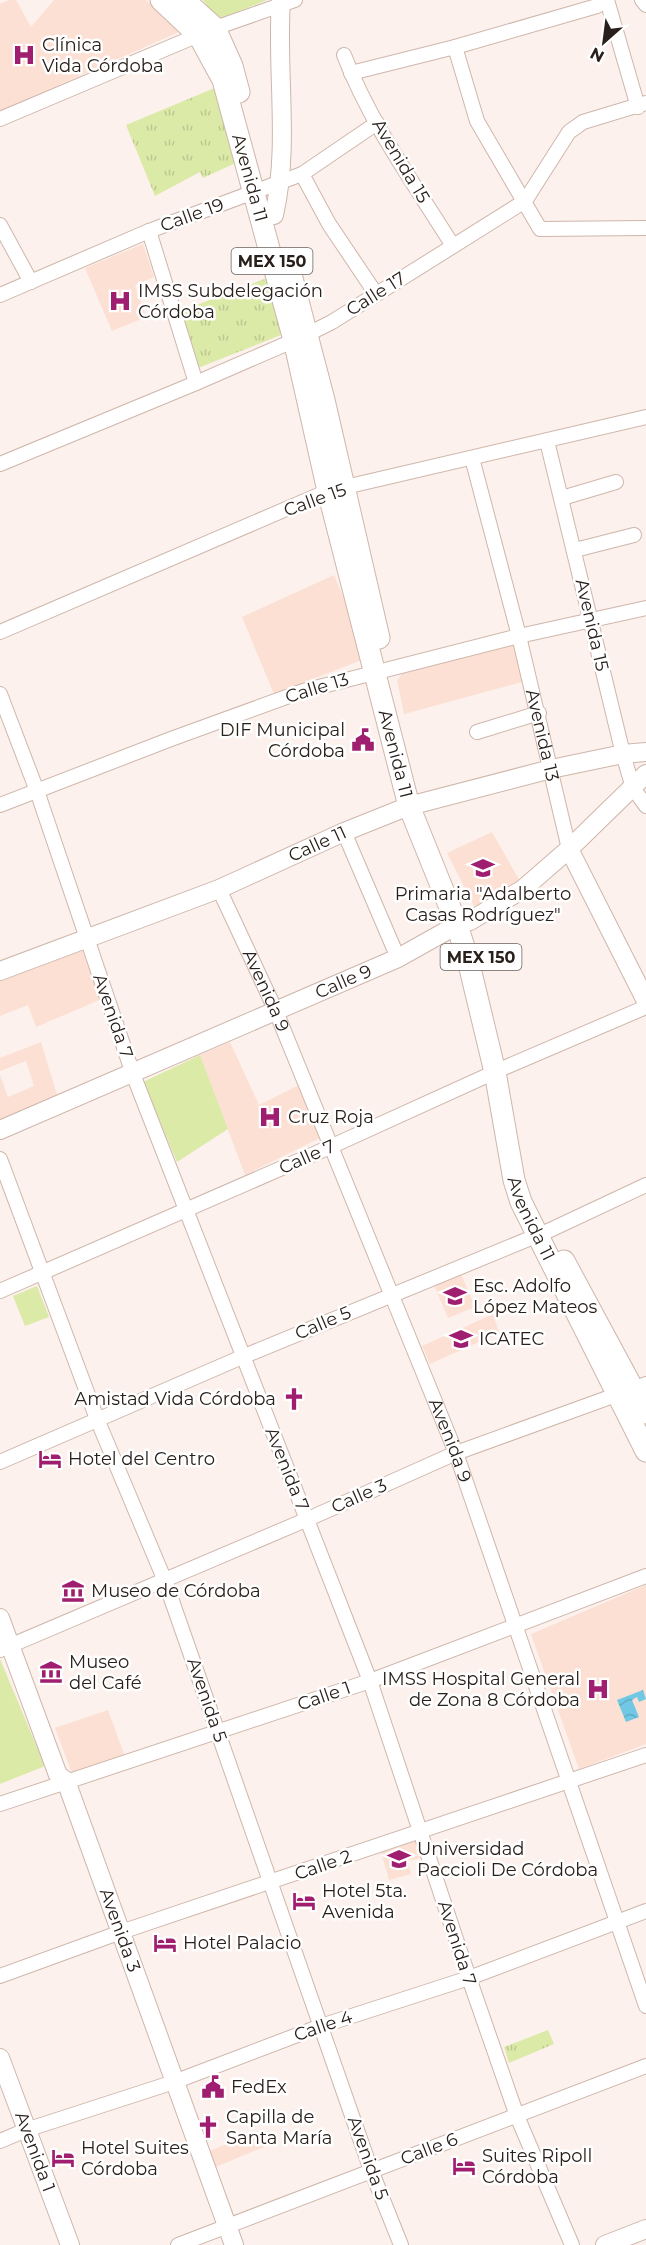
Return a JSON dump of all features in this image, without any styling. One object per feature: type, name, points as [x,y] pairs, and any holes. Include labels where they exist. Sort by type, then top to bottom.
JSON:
[{"type":"main road","name":"MEX 150","points":[[161,0],[207,32]]},
{"type":"main road","name":"MEX 150","points":[[183,0],[232,66],[266,188]]},
{"type":"main road","name":"Avenida 11","points":[[284,1],[282,102],[266,188],[280,261],[301,337],[379,671],[415,805],[463,923],[468,960],[501,1070],[514,1180],[521,1202],[542,1233],[646,1413]]},
{"type":"main road","name":"Avenida 11","points":[[266,188],[274,215],[280,261]]},
{"type":"main road","name":"Calle 11","points":[[0,971],[219,889],[344,832],[415,805],[551,769],[623,754],[646,753]]},
{"type":"main road","name":"Calle 9","points":[[0,1130],[133,1074],[275,1009],[398,958],[463,923],[524,889],[646,774]]},
{"type":"main road","name":"Avenida 13","points":[[569,849],[646,1001]]},
{"type":"main road","name":"Avenida 11","points":[[632,1390],[646,1451]]},
{"type":"main road","name":"Avenida 3","points":[[0,1618],[5,1648],[58,1775],[66,1781],[234,2245]]},
{"type":"main road","name":"Avenida 1","points":[[0,2058],[70,2245]]},
{"type":"main road","points":[[605,2245],[646,2229]]},
{"type":"street","points":[[351,73],[455,47],[597,6],[607,0],[642,105]]},
{"type":"street","points":[[642,0],[646,5]]},
{"type":"street","points":[[0,119],[284,1]]},
{"type":"street","points":[[455,47],[477,121],[538,227],[543,230],[646,228]]},
{"type":"street","name":"Avenida 15","points":[[344,55],[377,123],[453,246]]},
{"type":"street","name":"Calle 17","points":[[0,464],[301,337],[376,294],[525,201],[569,132],[583,122],[642,105]]},
{"type":"street","name":"Calle 19","points":[[0,295],[149,231],[302,174],[377,123]]},
{"type":"street","points":[[302,174],[329,224],[376,294]]},
{"type":"street","points":[[0,225],[31,282]]},
{"type":"street","points":[[149,231],[196,382]]},
{"type":"street","name":"Calle 15","points":[[0,632],[337,490],[646,417]]},
{"type":"street","name":"Avenida 15","points":[[547,441],[623,754],[633,788],[646,806]]},
{"type":"street","name":"Avenida 13","points":[[472,458],[519,636],[569,849]]},
{"type":"street","points":[[562,498],[616,482]]},
{"type":"street","points":[[575,550],[634,536]]},
{"type":"street","name":"Calle 13","points":[[0,805],[303,691],[519,636],[646,608]]},
{"type":"street","name":"Avenida 7","points":[[0,694],[37,791],[133,1074],[370,1681],[517,2116],[572,2245]]},
{"type":"street","points":[[477,732],[538,713]]},
{"type":"street","points":[[344,832],[398,958]]},
{"type":"street","name":"Avenida 9","points":[[219,889],[275,1009],[456,1453],[646,2006]]},
{"type":"street","name":"Calle 7","points":[[0,1291],[646,1007]]},
{"type":"street","name":"Avenida 5","points":[[0,1159],[97,1419],[165,1581],[371,2170],[400,2245]]},
{"type":"street","name":"Calle 5","points":[[0,1462],[242,1357],[542,1233],[646,1185]]},
{"type":"street","name":"Calle 3","points":[[5,1648],[165,1581],[456,1453],[632,1390]]},
{"type":"street","name":"Calle 1","points":[[0,1804],[370,1681],[646,1576]]},
{"type":"street","name":"Calle 2","points":[[0,1976],[121,1932],[646,1755]]},
{"type":"street","name":"Calle 4","points":[[0,2141],[26,2130],[174,2082],[321,2026],[469,1978],[646,1911]]},
{"type":"street","name":"Calle 6","points":[[178,2245],[646,2066]]},
{"type":"shaded area","points":[[16,0],[31,27],[54,0],[146,0],[179,32],[0,111],[0,4]]},
{"type":"shaded area","name":"IMSS Subdelegación Córdoba","points":[[143,244],[154,277],[135,285],[146,317],[112,331],[85,268]]},
{"type":"shaded area","points":[[334,575],[343,596],[362,660],[274,694],[242,617]]},
{"type":"shaded area","points":[[516,642],[526,681],[404,714],[397,680],[402,674]]},
{"type":"shaded area","name":"Primaria \"Adalberto Casas Rodríguez\"","points":[[492,832],[521,883],[476,910],[447,853]]},
{"type":"shaded area","points":[[81,948],[102,999],[36,1027],[28,1005],[0,1016],[0,979]]},
{"type":"shaded area","points":[[41,1042],[58,1098],[0,1122],[0,1075],[8,1097],[34,1086],[26,1061],[0,1071],[0,1058]]},
{"type":"shaded area","name":"Cruz Roja","points":[[230,1042],[259,1105],[303,1083],[324,1136],[245,1175],[200,1055]]},
{"type":"shaded area","name":"Esc. Adolfo López Mateos","points":[[461,1274],[475,1307],[448,1318],[434,1285]]},
{"type":"shaded area","name":"ICATEC","points":[[493,1314],[499,1333],[430,1364],[422,1346]]},
{"type":"shaded area","name":"IMSS Hospital General de Zona 8 Córdoba","points":[[646,1585],[646,1744],[579,1769],[531,1634]]},
{"type":"shaded area","points":[[108,1710],[125,1757],[73,1776],[55,1728]]},
{"type":"shaded area","name":"Universidad Paccioli De Córdoba","points":[[418,1840],[424,1857],[408,1861],[411,1874],[389,1880],[381,1852]]},
{"type":"shaded area","points":[[258,2131],[264,2147],[213,2168],[207,2152]]},
{"type":"green space","points":[[203,0],[267,0],[217,20]]},
{"type":"green space","points":[[217,87],[238,162],[203,178],[200,172],[155,196],[126,125]]},
{"type":"green space","points":[[267,278],[281,335],[198,368],[181,311]]},
{"type":"green space","points":[[200,1055],[228,1129],[177,1162],[143,1082]]},
{"type":"green space","points":[[37,1286],[49,1317],[25,1326],[13,1296]]},
{"type":"green space","points":[[0,1659],[45,1766],[0,1784]]},
{"type":"green space","points":[[548,2030],[554,2044],[509,2063],[504,2047]]},
{"type":"water","points":[[643,1690],[646,1699],[639,1702],[637,1697],[632,1700],[639,1717],[626,1722],[617,1700]]},
{"type":"place","name":"Clínica Vida Córdoba","points":[[24,55]]},
{"type":"place","name":"IMSS Subdelegación Córdoba","points":[[120,301]]},
{"type":"place","name":"DIF Municipal Córdoba","points":[[363,740]]},
{"type":"place","name":"Primaria \"Adalberto Casas Rodríguez\"","points":[[483,868]]},
{"type":"place","name":"Cruz Roja","points":[[270,1117]]},
{"type":"place","name":"Esc. Adolfo López Mateos","points":[[455,1296]]},
{"type":"place","name":"ICATEC","points":[[461,1339]]},
{"type":"place","name":"Amistad Vida Córdoba","points":[[294,1399]]},
{"type":"place","name":"Hotel del Centro","points":[[50,1459]]},
{"type":"place","name":"Museo de Córdoba","points":[[73,1591]]},
{"type":"place","name":"Museo del Café","points":[[51,1672]]},
{"type":"place","name":"IMSS Hospital General de Zona 8 Córdoba","points":[[598,1689]]},
{"type":"place","name":"Universidad Paccioli De Córdoba","points":[[399,1859]]},
{"type":"place","name":"Hotel 5ta. Avenida","points":[[304,1901]]},
{"type":"place","name":"Hotel Palacio","points":[[165,1943]]},
{"type":"place","name":"FedEx","points":[[213,2087]]},
{"type":"place","name":"Capilla de Santa María","points":[[208,2127]]},
{"type":"place","name":"Hotel Suites Córdoba","points":[[63,2158]]},
{"type":"place","name":"Suites Ripoll Córdoba","points":[[464,2166]]}]
